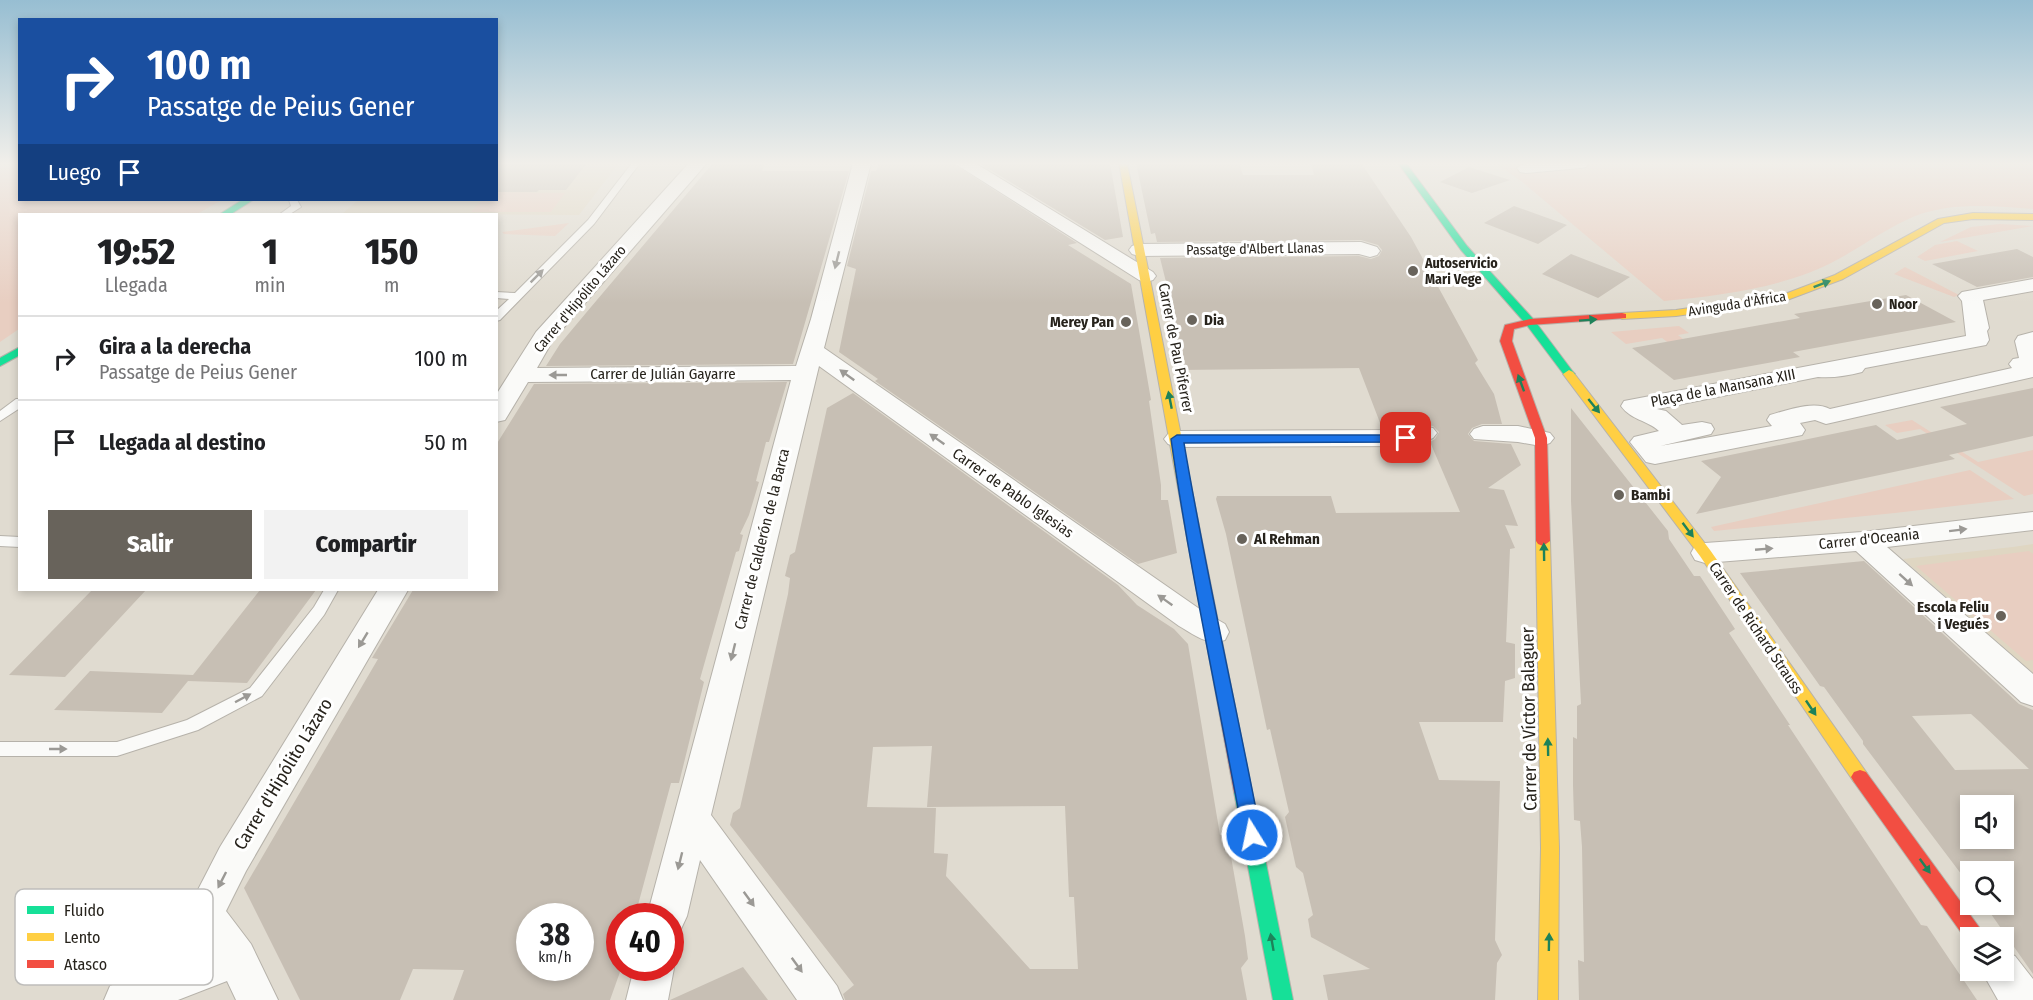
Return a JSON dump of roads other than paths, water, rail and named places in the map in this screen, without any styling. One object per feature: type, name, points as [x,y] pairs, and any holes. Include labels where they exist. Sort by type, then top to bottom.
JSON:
[{"type":"street","name":"Carrer d'Hipólito Lázaro","points":[[498,412],[544,337],[657,210]]},
{"type":"street","name":"Carrer de Calderón de la Barca","points":[[670,903],[850,210]]},
{"type":"street","points":[[1039,210],[1146,276]]},
{"type":"street","name":"Carrer de Pau Piferrer","points":[[1132,210],[1177,439],[1192,535],[1214,632],[1283,1000]]},
{"type":"street","name":"Carrer de Richard Strauss","points":[[1438,210],[1464,248],[1530,322],[1705,553],[1832,740],[1969,927]]},
{"type":"street","name":"Avinguda d'Àfrica","points":[[1530,322],[1676,313],[1787,297],[1839,277],[1941,221],[1973,216],[2033,217]]},
{"type":"street","name":"Passatge d'Albert Llanas","points":[[1139,250],[1365,249]]},
{"type":"street","name":"Plaça de la Mansana XIII","points":[[2033,285],[1969,296],[1972,297],[1978,340],[1849,364],[1854,367],[1839,369],[1834,366],[1828,368],[1832,371],[1818,370],[1633,406],[1642,413],[1656,416],[1677,433],[1702,429],[1643,442],[1655,456],[1793,430],[1779,420],[1819,412],[1826,417],[2032,370],[2021,364],[2032,362],[2026,341],[2033,339]]},
{"type":"street","name":"Carrer de Víctor Balaguer","points":[[1530,322],[1509,327],[1506,341],[1541,438],[1550,848],[1548,1000]]},
{"type":"street","points":[[0,363],[18,351]]},
{"type":"street","name":"Carrer de Julián Gayarre","points":[[520,375],[809,362]]},
{"type":"street","name":"Carrer de Pablo Iglesias","points":[[809,362],[1214,632]]},
{"type":"street","points":[[1483,434],[1518,434],[1541,438]]},
{"type":"street","points":[[1177,439],[1415,436]]},
{"type":"street","name":"Carrer d'Oceania","points":[[1705,553],[1862,541],[2033,521]]},
{"type":"street","points":[[1862,541],[2033,693]]},
{"type":"street","name":"Carrer d'Hipólito Lázaro","points":[[213,898],[233,859],[392,591]]},
{"type":"street","points":[[691,817],[822,1000]]},
{"type":"street","name":"Carrer d'Hipólito Lázaro","points":[[213,924],[237,958]]},
{"type":"street","points":[[213,967],[237,958],[256,1000]]},
{"type":"street","points":[[646,1000],[651,981]]},
{"type":"street","points":[[2009,981],[2022,1000]]},
{"type":"street","points":[[125,1000],[165,985]]},
{"type":"lane","points":[[498,316],[600,210]]},
{"type":"lane","points":[[498,296],[516,296]]},
{"type":"lane","points":[[0,417],[18,404]]},
{"type":"lane","points":[[0,541],[18,542]]},
{"type":"lane","points":[[0,749],[117,749],[192,725],[256,692],[319,610],[330,591]]},
{"type":"place","name":"Autoservicio Mari Vege","points":[[1413,271]]},
{"type":"place","name":"Noor","points":[[1877,304]]},
{"type":"place","name":"Dia","points":[[1192,320]]},
{"type":"place","name":"Merey Pan","points":[[1126,322]]},
{"type":"place","name":"Bambi","points":[[1619,495]]},
{"type":"place","name":"Al Rehman","points":[[1242,539]]},
{"type":"place","name":"Escola Feliu i Vegués","points":[[2001,616]]}]
